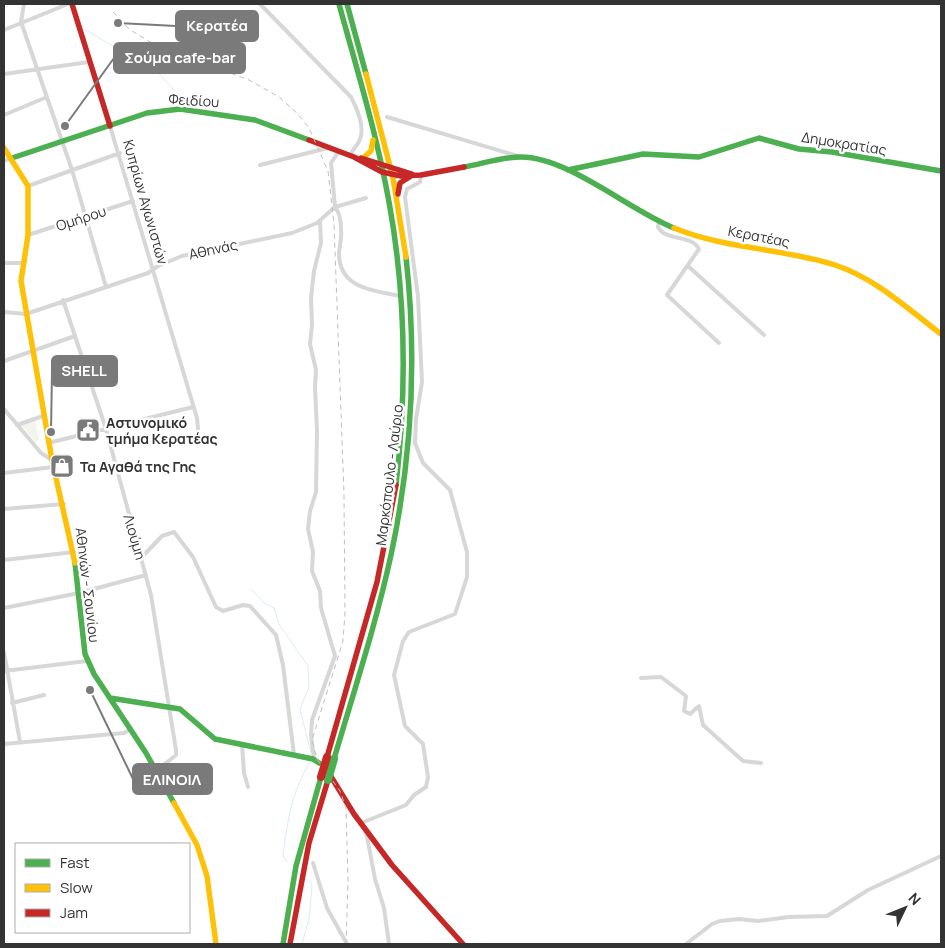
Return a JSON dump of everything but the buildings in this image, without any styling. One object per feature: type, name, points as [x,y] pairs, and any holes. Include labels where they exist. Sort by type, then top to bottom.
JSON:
[{"type":"main road","name":"Κυπρίων Αγωνιστών","points":[[70,4],[110,126]]},
{"type":"main road","name":"Μαρκόπουλο - Λαύριο","points":[[331,758],[386,576],[397,523],[406,460],[412,383],[411,324],[397,201],[373,133],[339,4]]},
{"type":"main road","name":"Μαρκόπουλο - Λαύριο","points":[[290,944],[297,896],[309,843],[364,633],[390,521],[403,408],[404,353],[401,296],[386,169],[347,4]]},
{"type":"main road","name":"Φειδίου","points":[[8,160],[147,113],[197,110],[255,120],[352,156]]},
{"type":"main road","points":[[363,158],[373,147],[373,133]]},
{"type":"main road","name":"Δημοκρατίας","points":[[568,170],[644,154],[700,157],[759,138],[799,149],[941,171]]},
{"type":"main road","name":"Αθηνών - Σουνίου","points":[[4,148],[8,160],[28,186],[28,235],[20,281],[48,443],[74,552],[83,648],[87,661],[156,771],[190,832],[205,865],[216,944]]},
{"type":"main road","points":[[352,156],[363,158],[386,169]]},
{"type":"main road","points":[[352,156],[386,169],[420,175]]},
{"type":"main road","name":"Κερατέας","points":[[386,169],[411,176],[521,157],[543,160],[568,170],[659,221],[706,238],[808,258],[840,268],[880,290],[941,334]]},
{"type":"main road","points":[[397,201],[400,183],[411,176]]},
{"type":"main road","points":[[110,698],[169,707],[188,713],[209,736],[317,761]]},
{"type":"main road","points":[[326,777],[426,905],[464,944]]},
{"type":"main road","name":"Μαρκόπουλο - Λαύριο","points":[[283,944],[296,866],[326,777]]},
{"type":"street","points":[[24,4],[21,22],[72,170],[106,287]]},
{"type":"street","points":[[4,30],[70,4]]},
{"type":"street","points":[[260,4],[351,97],[356,106],[361,135],[360,141],[351,150],[352,156]]},
{"type":"street","points":[[4,74],[89,62]]},
{"type":"street","points":[[4,115],[47,97]]},
{"type":"street","points":[[386,117],[521,157]]},
{"type":"street","name":"Κυπρίων Αγωνιστών","points":[[110,126],[120,153],[193,407],[199,442]]},
{"type":"street","points":[[260,166],[328,147]]},
{"type":"street","points":[[339,151],[331,163],[335,207],[340,220],[340,257],[347,276],[369,291],[401,296]]},
{"type":"street","points":[[28,186],[120,153]]},
{"type":"street","points":[[389,944],[384,908],[375,879],[363,826],[406,805],[414,795],[426,787],[428,777],[423,744],[405,726],[394,675],[403,641],[409,632],[455,614],[468,569],[466,543],[452,495],[447,486],[423,463],[415,443],[416,419],[422,382],[418,296],[404,197],[407,189],[420,182],[420,175]]},
{"type":"street","points":[[335,207],[366,198]]},
{"type":"street","name":"Ομήρου","points":[[28,235],[133,202]]},
{"type":"street","name":"Αθηνάς","points":[[4,312],[26,314],[153,270],[182,256],[292,233],[320,222],[335,207]]},
{"type":"street","points":[[659,221],[658,227],[662,232],[693,242],[698,246],[698,252],[667,295],[719,343]]},
{"type":"street","points":[[317,761],[311,735],[312,720],[335,656],[321,608],[320,591],[312,571],[312,552],[308,529],[310,511],[316,492],[317,431],[314,387],[316,370],[310,344],[312,284],[321,243],[320,222]]},
{"type":"street","points":[[4,263],[23,263]]},
{"type":"street","points":[[688,266],[764,335]]},
{"type":"street","name":"Λιούμη","points":[[63,300],[106,429],[151,595],[176,755],[156,771]]},
{"type":"street","points":[[4,361],[75,336]]},
{"type":"street","points":[[48,443],[193,407]]},
{"type":"street","points":[[4,409],[41,453],[52,463]]},
{"type":"street","points":[[17,425],[43,416]]},
{"type":"street","points":[[4,473],[52,463]]},
{"type":"street","points":[[4,509],[64,504]]},
{"type":"street","points":[[141,558],[162,536],[168,532],[175,533],[193,557],[216,607],[223,610],[243,605],[250,606],[275,633],[283,665],[294,755]]},
{"type":"street","points":[[4,560],[74,552]]},
{"type":"street","points":[[4,608],[79,593],[146,575]]},
{"type":"street","points":[[4,652],[5,671],[20,742]]},
{"type":"street","points":[[5,671],[87,661]]},
{"type":"street","points":[[641,678],[661,677],[686,696],[684,711],[690,714],[699,706],[703,725],[743,761],[761,763]]},
{"type":"street","points":[[12,703],[44,695]]},
{"type":"street","points":[[4,744],[124,733],[131,729]]},
{"type":"street","points":[[242,745],[244,773],[248,787]]},
{"type":"street","points":[[686,944],[712,924],[720,921],[739,919],[758,922],[789,917],[827,916],[868,890],[941,856]]},
{"type":"street","points":[[313,863],[321,892],[347,944]]},
{"type":"shaded area","points":[[35,420],[39,440],[35,442],[21,424]]},
{"type":"waterway","points":[[86,30],[158,73],[185,102]]},
{"type":"waterway","points":[[251,589],[264,603],[274,608],[279,624],[308,666],[309,687],[300,709],[311,753]]},
{"type":"waterway","points":[[287,862],[283,856],[291,807],[299,784],[310,762]]},
{"type":"waterway","points":[[302,944],[309,919],[312,886],[310,881]]},
{"type":"railway","points":[[113,12],[129,29],[155,45],[249,80],[279,97],[298,114],[309,128],[328,171],[334,224],[344,494],[345,613],[343,641],[312,740],[317,759],[340,791],[346,808],[348,881],[346,944]]},
{"type":"traffic: fast","points":[[339,4],[379,152],[395,237],[402,307],[403,343],[402,414],[396,485]]},
{"type":"traffic: fast","points":[[347,4],[366,74]]},
{"type":"traffic: fast","points":[[12,158],[147,113],[180,109],[255,120],[309,140]]},
{"type":"traffic: fast","points":[[568,170],[643,154],[699,157],[759,138],[799,149],[832,152],[941,171]]},
{"type":"traffic: fast","points":[[464,167],[514,157],[539,159],[578,175],[656,220],[674,228]]},
{"type":"traffic: fast","points":[[334,759],[379,606],[391,555],[404,481],[411,406],[412,369],[406,257]]},
{"type":"traffic: fast","points":[[75,563],[85,654],[94,674],[146,753],[174,803]]},
{"type":"traffic: fast","points":[[110,698],[180,709],[215,739],[313,759],[319,763]]},
{"type":"traffic: fast","points":[[328,780],[334,759]]},
{"type":"traffic: fast","points":[[283,944],[296,866],[321,777]]},
{"type":"traffic: slow","points":[[366,74],[393,178],[406,257]]},
{"type":"traffic: slow","points":[[363,158],[371,151],[373,140]]},
{"type":"traffic: slow","points":[[4,148],[28,186],[28,235],[21,281],[52,460],[75,563]]},
{"type":"traffic: slow","points":[[674,228],[713,240],[815,259],[835,265],[864,278],[891,295],[941,334]]},
{"type":"traffic: slow","points":[[174,803],[197,845],[207,876],[216,944]]},
{"type":"traffic: jam","points":[[72,4],[110,126]]},
{"type":"traffic: jam","points":[[309,140],[354,157],[382,172],[401,176],[421,175],[464,167]]},
{"type":"traffic: jam","points":[[361,158],[412,174]]},
{"type":"traffic: jam","points":[[398,194],[400,183],[411,176]]},
{"type":"traffic: jam","points":[[327,757],[377,582],[396,485]]},
{"type":"traffic: jam","points":[[321,777],[327,757]]},
{"type":"traffic: jam","points":[[330,775],[354,814],[392,865],[463,944]]},
{"type":"traffic: jam","points":[[290,944],[309,843],[328,780]]},
{"type":"place","name":"Κερατέα","points":[[118,23]]},
{"type":"place","name":"Σούμα cafe-bar","points":[[65,126]]},
{"type":"place","name":"Αστυνομικό τμήμα Κερατέας","points":[[88,430]]},
{"type":"place","name":"SHELL","points":[[51,432]]},
{"type":"place","name":"Τα Αγαθά της Γης","points":[[62,466]]},
{"type":"place","name":"ΕΛΙΝΟΙΛ","points":[[90,690]]}]
